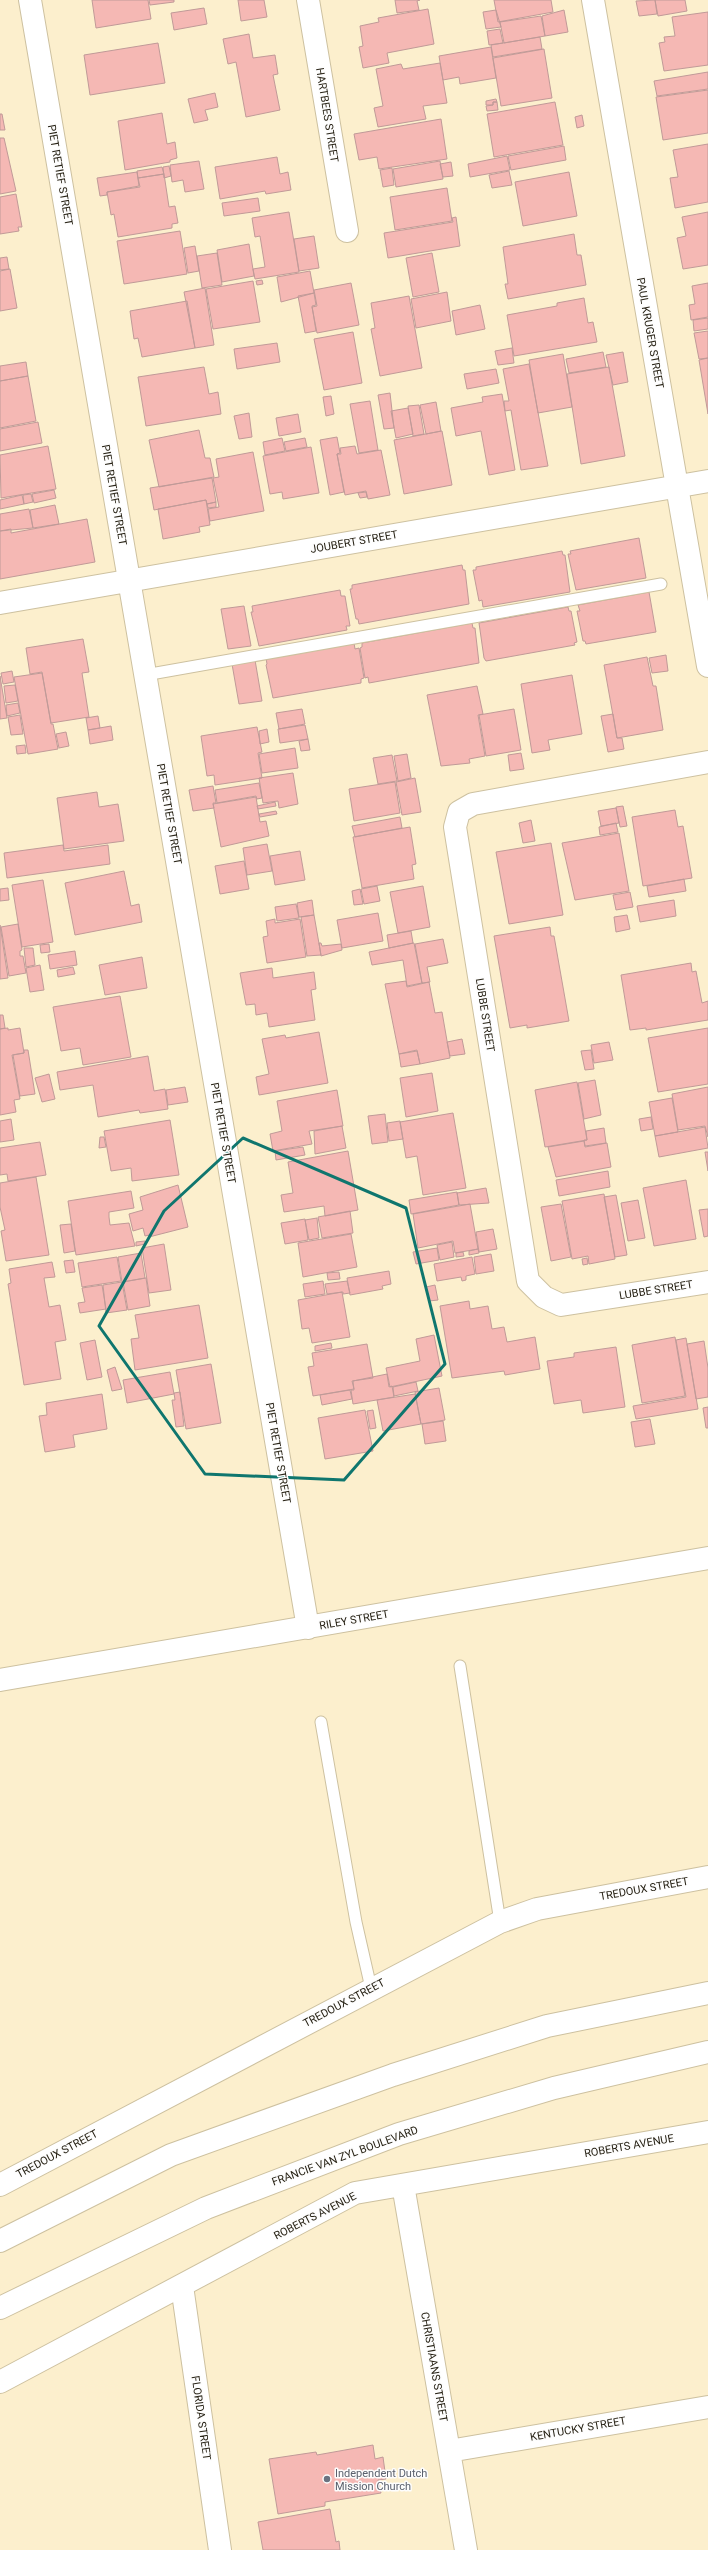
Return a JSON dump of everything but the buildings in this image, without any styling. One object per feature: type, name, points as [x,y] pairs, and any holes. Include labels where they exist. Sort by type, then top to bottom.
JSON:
[{"type":"street","name":"PIET RETIEF STREET","points":[[30,0],[308,1628]]},
{"type":"street","name":"HARTBEES STREET","points":[[308,0],[346,231]]},
{"type":"street","name":"PAUL KRUGER STREET","points":[[593,0],[708,666]]},
{"type":"street","name":"JOUBERT STREET","points":[[0,603],[708,481]]},
{"type":"street","name":"LUBBE STREET","points":[[708,762],[473,804],[459,812],[454,826],[528,1280],[544,1297],[561,1306],[708,1282]]},
{"type":"street","name":"RILEY STREET","points":[[0,1680],[708,1558]]},
{"type":"street","name":"TREDOUX STREET","points":[[0,2185],[371,1988],[500,1922],[536,1909],[708,1878]]},
{"type":"street","points":[[0,2241],[171,2155],[393,2075],[547,2026],[708,1992]]},
{"type":"street","name":"FRANCIE VAN ZYL BOULEVARD","points":[[0,2308],[206,2208],[399,2134],[554,2088],[708,2052]]},
{"type":"street","name":"ROBERTS AVENUE","points":[[0,2382],[355,2193],[708,2132]]},
{"type":"street","name":"CHRISTIAANS STREET","points":[[403,2185],[466,2550]]},
{"type":"street","name":"FLORIDA STREET","points":[[182,2286],[220,2550]]},
{"type":"street","name":"KENTUCKY STREET","points":[[449,2451],[708,2407]]},
{"type":"lane","points":[[145,675],[661,584]]},
{"type":"lane","points":[[460,1666],[500,1922]]},
{"type":"lane","points":[[321,1722],[356,1922],[371,1988]]},
{"type":"highlighted area","points":[[243,1138],[406,1208],[445,1364],[344,1480],[205,1474],[99,1326],[164,1211]]},
{"type":"place","name":"Independent Dutch Mission Church","points":[[327,2479]]}]
